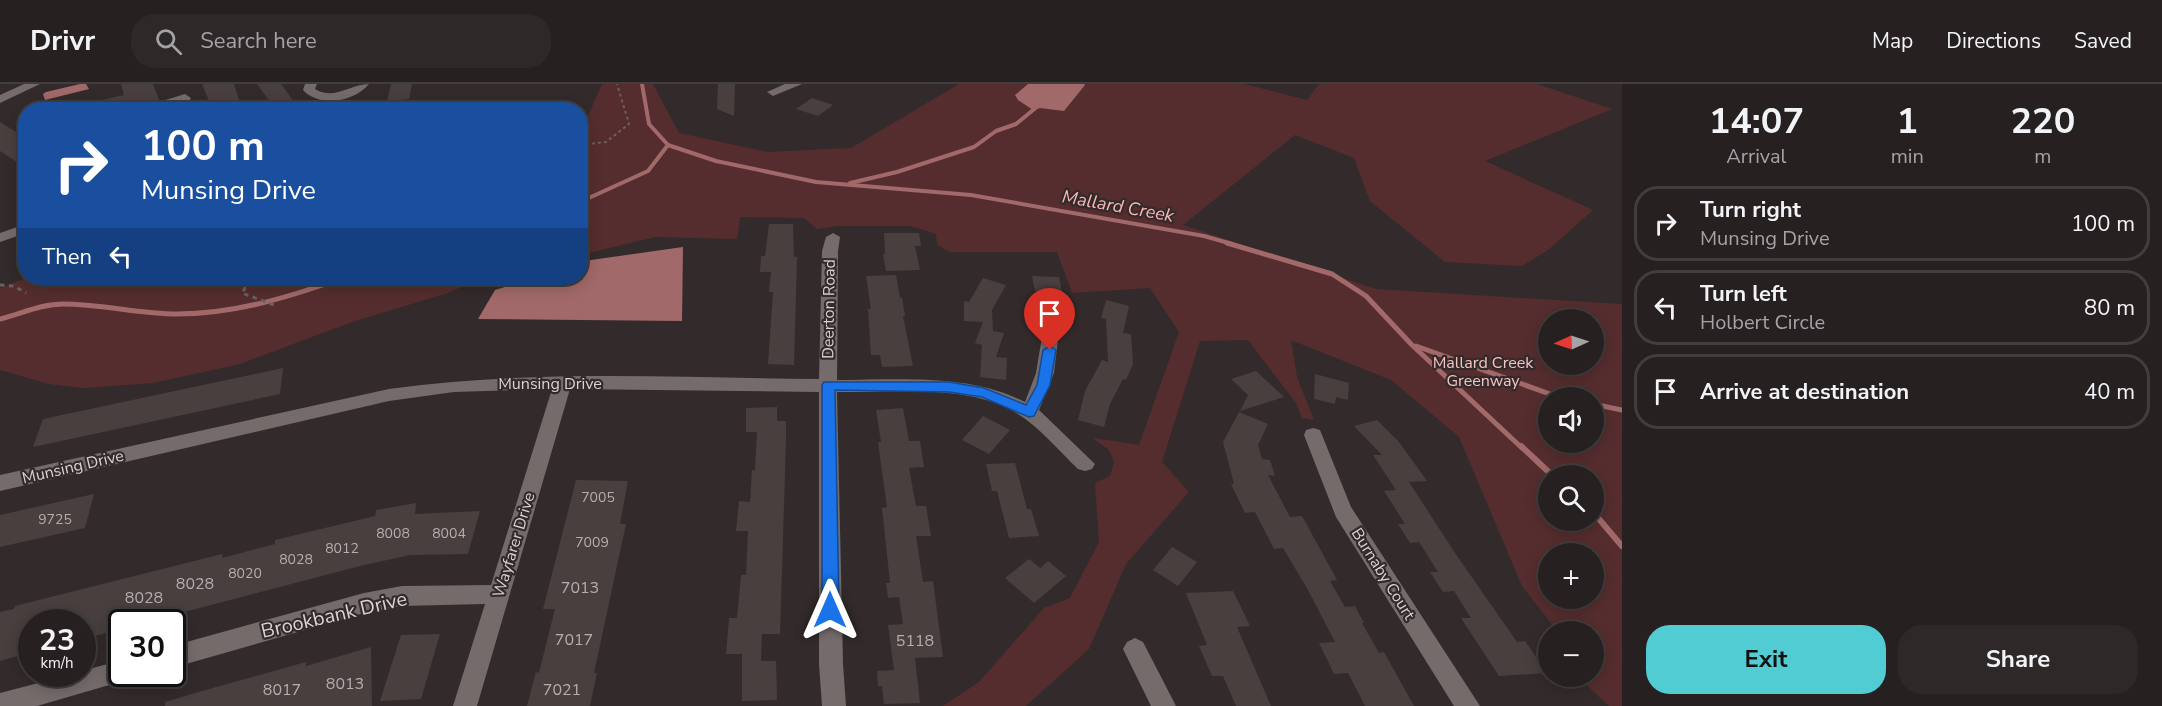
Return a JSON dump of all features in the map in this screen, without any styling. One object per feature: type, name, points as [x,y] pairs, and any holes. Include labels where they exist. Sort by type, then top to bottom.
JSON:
[{"type":"street","points":[[0,99],[34,84]]},
{"type":"street","points":[[179,84],[187,102]]},
{"type":"street","points":[[311,84],[309,90],[313,94],[332,97],[355,92],[363,84]]},
{"type":"street","points":[[773,92],[796,84]]},
{"type":"street","points":[[0,238],[18,231]]},
{"type":"street","name":"Deerton Road","points":[[833,237],[830,251],[828,385],[831,664],[834,706]]},
{"type":"street","points":[[1029,412],[1043,385],[1048,369],[1051,332]]},
{"type":"street","name":"Munsing Drive","points":[[0,483],[389,395],[454,386],[563,383],[949,387],[984,393],[1010,402],[1029,412],[1085,464]]},
{"type":"street","name":"Wayfarer Drive","points":[[465,706],[563,383]]},
{"type":"street","name":"Burnaby Court","points":[[1313,435],[1343,511],[1468,706]]},
{"type":"street","name":"Brookbank Drive","points":[[186,653],[364,603],[402,596],[499,594]]},
{"type":"street","points":[[1136,649],[1164,706]]},
{"type":"street","points":[[0,705],[108,675]]},
{"type":"path","points":[[588,144],[606,142],[629,124],[617,84]]},
{"type":"path","points":[[0,285],[12,285],[26,293]]},
{"type":"path","points":[[251,285],[242,291],[245,295],[274,305]]},
{"type":"green space","name":"Mallard Creek Greenway","points":[[602,84],[653,84],[679,133],[768,152],[851,148],[959,84],[1244,84],[1307,100],[1319,84],[1537,84],[1612,109],[1485,161],[1593,210],[1548,250],[1522,266],[1445,262],[1370,201],[1354,158],[1295,135],[1183,225],[1376,289],[1622,304],[1622,706],[1609,706],[1589,687],[1604,687],[1604,621],[1549,621],[1540,609],[1604,609],[1604,543],[1538,543],[1538,607],[1522,586],[1459,437],[1391,380],[1291,340],[1297,377],[1314,420],[1302,418],[1296,403],[1248,340],[1200,341],[1162,462],[1189,492],[1126,564],[1089,649],[1026,706],[943,706],[979,682],[1044,608],[1070,598],[1099,542],[1095,483],[1110,476],[1114,462],[1109,450],[1093,438],[1139,445],[1179,332],[1150,288],[1072,293],[1057,252],[950,252],[937,245],[936,234],[911,226],[838,226],[817,229],[804,218],[740,217],[737,239],[655,237],[588,253],[588,116]]},
{"type":"green space","points":[[18,281],[18,285],[466,285],[448,293],[352,322],[240,364],[153,383],[84,388],[49,384],[0,370],[0,288]]},
{"type":"shaded area","points":[[86,84],[89,89],[45,100],[43,94],[46,92]]},
{"type":"shaded area","points":[[1028,84],[1085,85],[1064,111],[1040,108],[1033,110],[1018,100],[1015,95]]},
{"type":"shaded area","points":[[683,247],[682,321],[478,319],[495,290],[512,285],[588,285],[588,261]]},
{"type":"building","points":[[121,84],[153,84],[159,100],[153,102],[93,102],[124,95]]},
{"type":"building","points":[[202,84],[234,84],[240,102],[210,102]]},
{"type":"building","points":[[257,84],[281,84],[294,102],[270,102]]},
{"type":"building","points":[[391,84],[412,84],[409,99],[387,101]]},
{"type":"building","points":[[718,84],[735,84],[734,116],[717,109]]},
{"type":"building","points":[[812,98],[833,105],[818,116],[796,109]]},
{"type":"building","points":[[0,122],[18,133],[18,163],[0,151]]},
{"type":"building","points":[[769,224],[793,224],[794,257],[797,257],[794,365],[768,364],[773,292],[769,292],[771,272],[760,272],[761,256],[765,256]]},
{"type":"building","points":[[884,233],[919,233],[921,246],[915,246],[920,270],[886,271],[883,254],[885,254]]},
{"type":"building","points":[[896,275],[900,298],[902,297],[905,316],[903,316],[913,366],[882,367],[880,355],[871,355],[868,309],[871,309],[866,276]]},
{"type":"building","points":[[1032,276],[1059,277],[1062,292],[1035,291]]},
{"type":"building","points":[[983,278],[1006,285],[992,310],[993,331],[1004,333],[996,357],[1007,358],[1006,380],[980,377],[982,345],[975,343],[983,322],[964,321],[964,301],[969,302]]},
{"type":"building","points":[[1106,300],[1129,306],[1123,333],[1131,334],[1133,364],[1126,380],[1123,379],[1110,404],[1104,427],[1078,420],[1085,391],[1102,360],[1108,362],[1106,319],[1101,318]]},
{"type":"building","points":[[283,368],[280,394],[33,447],[43,419]]},
{"type":"building","points":[[1256,371],[1284,397],[1240,411],[1248,395],[1231,379]]},
{"type":"building","points":[[1315,374],[1349,383],[1348,400],[1336,397],[1335,404],[1314,399]]},
{"type":"building","points":[[777,407],[777,421],[786,421],[780,634],[762,634],[761,661],[776,661],[777,700],[742,701],[742,654],[726,654],[729,618],[737,618],[741,575],[746,575],[748,531],[736,531],[739,501],[750,502],[752,470],[755,470],[757,432],[746,432],[746,408]]},
{"type":"building","points":[[903,408],[909,441],[920,441],[924,467],[909,468],[916,506],[926,506],[931,536],[916,536],[923,582],[933,581],[943,657],[915,658],[920,703],[884,704],[882,686],[878,686],[877,671],[894,670],[888,625],[903,624],[899,597],[888,598],[886,583],[890,583],[882,508],[887,507],[876,410]]},
{"type":"building","points":[[1239,412],[1268,424],[1258,445],[1262,459],[1270,460],[1275,476],[1268,475],[1290,517],[1302,516],[1337,580],[1330,581],[1345,607],[1355,606],[1379,653],[1384,652],[1414,706],[1365,706],[1348,673],[1334,674],[1319,643],[1335,642],[1308,590],[1283,548],[1274,549],[1255,512],[1245,513],[1231,484],[1234,484],[1223,442]]},
{"type":"building","points":[[983,416],[1010,430],[989,454],[962,440]]},
{"type":"building","points":[[1377,420],[1399,442],[1427,481],[1409,482],[1517,642],[1525,641],[1538,660],[1538,674],[1499,676],[1461,618],[1471,618],[1454,591],[1443,592],[1430,572],[1438,572],[1419,542],[1410,543],[1398,524],[1405,524],[1384,491],[1396,490],[1373,455],[1382,455],[1354,426]]},
{"type":"building","points":[[1015,463],[1027,509],[1031,509],[1039,536],[1009,538],[997,491],[992,491],[986,464]]},
{"type":"building","points":[[576,480],[628,481],[620,524],[626,524],[594,673],[597,673],[590,706],[527,706],[536,672],[539,673],[555,609],[543,609]]},
{"type":"building","points":[[94,494],[85,528],[0,547],[0,515]]},
{"type":"building","points":[[416,503],[415,514],[480,511],[468,554],[410,555],[186,612],[186,609],[108,609],[108,632],[96,636],[96,609],[18,609],[18,656],[0,661],[0,612],[14,609],[15,606],[222,554],[222,558],[275,544],[275,540],[375,516],[376,510]]},
{"type":"building","points":[[1172,547],[1197,562],[1178,586],[1153,570]]},
{"type":"building","points":[[1029,559],[1040,568],[1048,561],[1066,576],[1034,603],[1005,578]]},
{"type":"building","points":[[1233,591],[1250,626],[1237,627],[1271,706],[1236,706],[1223,676],[1212,676],[1199,646],[1207,645],[1186,593]]},
{"type":"building","points":[[440,634],[421,699],[380,701],[401,635]]},
{"type":"building","points":[[371,647],[372,706],[165,706],[165,702],[202,691],[306,662],[306,666]]},
{"type":"waterway","name":"Mallard Creek","points":[[642,84],[649,124],[668,145]]},
{"type":"waterway","points":[[850,183],[897,172],[974,147],[996,131],[1016,124],[1038,106]]},
{"type":"waterway","points":[[588,198],[648,171],[668,145]]},
{"type":"waterway","name":"Mallard Creek","points":[[668,145],[716,161],[816,182],[971,195],[1204,236],[1232,244]]},
{"type":"waterway","name":"Mallard Creek","points":[[1227,243],[1332,274],[1366,296],[1412,345],[1522,448]]},
{"type":"waterway","points":[[0,319],[55,304],[163,314],[220,311],[282,298],[322,285]]},
{"type":"waterway","points":[[1416,346],[1538,390]]},
{"type":"waterway","points":[[1604,406],[1622,410]]},
{"type":"waterway","name":"Mallard Creek","points":[[1521,446],[1541,465]]},
{"type":"waterway","name":"Mallard Creek","points":[[1604,525],[1622,546]]},
{"type":"route","points":[[830,610],[828,385],[949,387],[984,393],[1010,402],[1029,412],[1043,385],[1050,350]]}]
